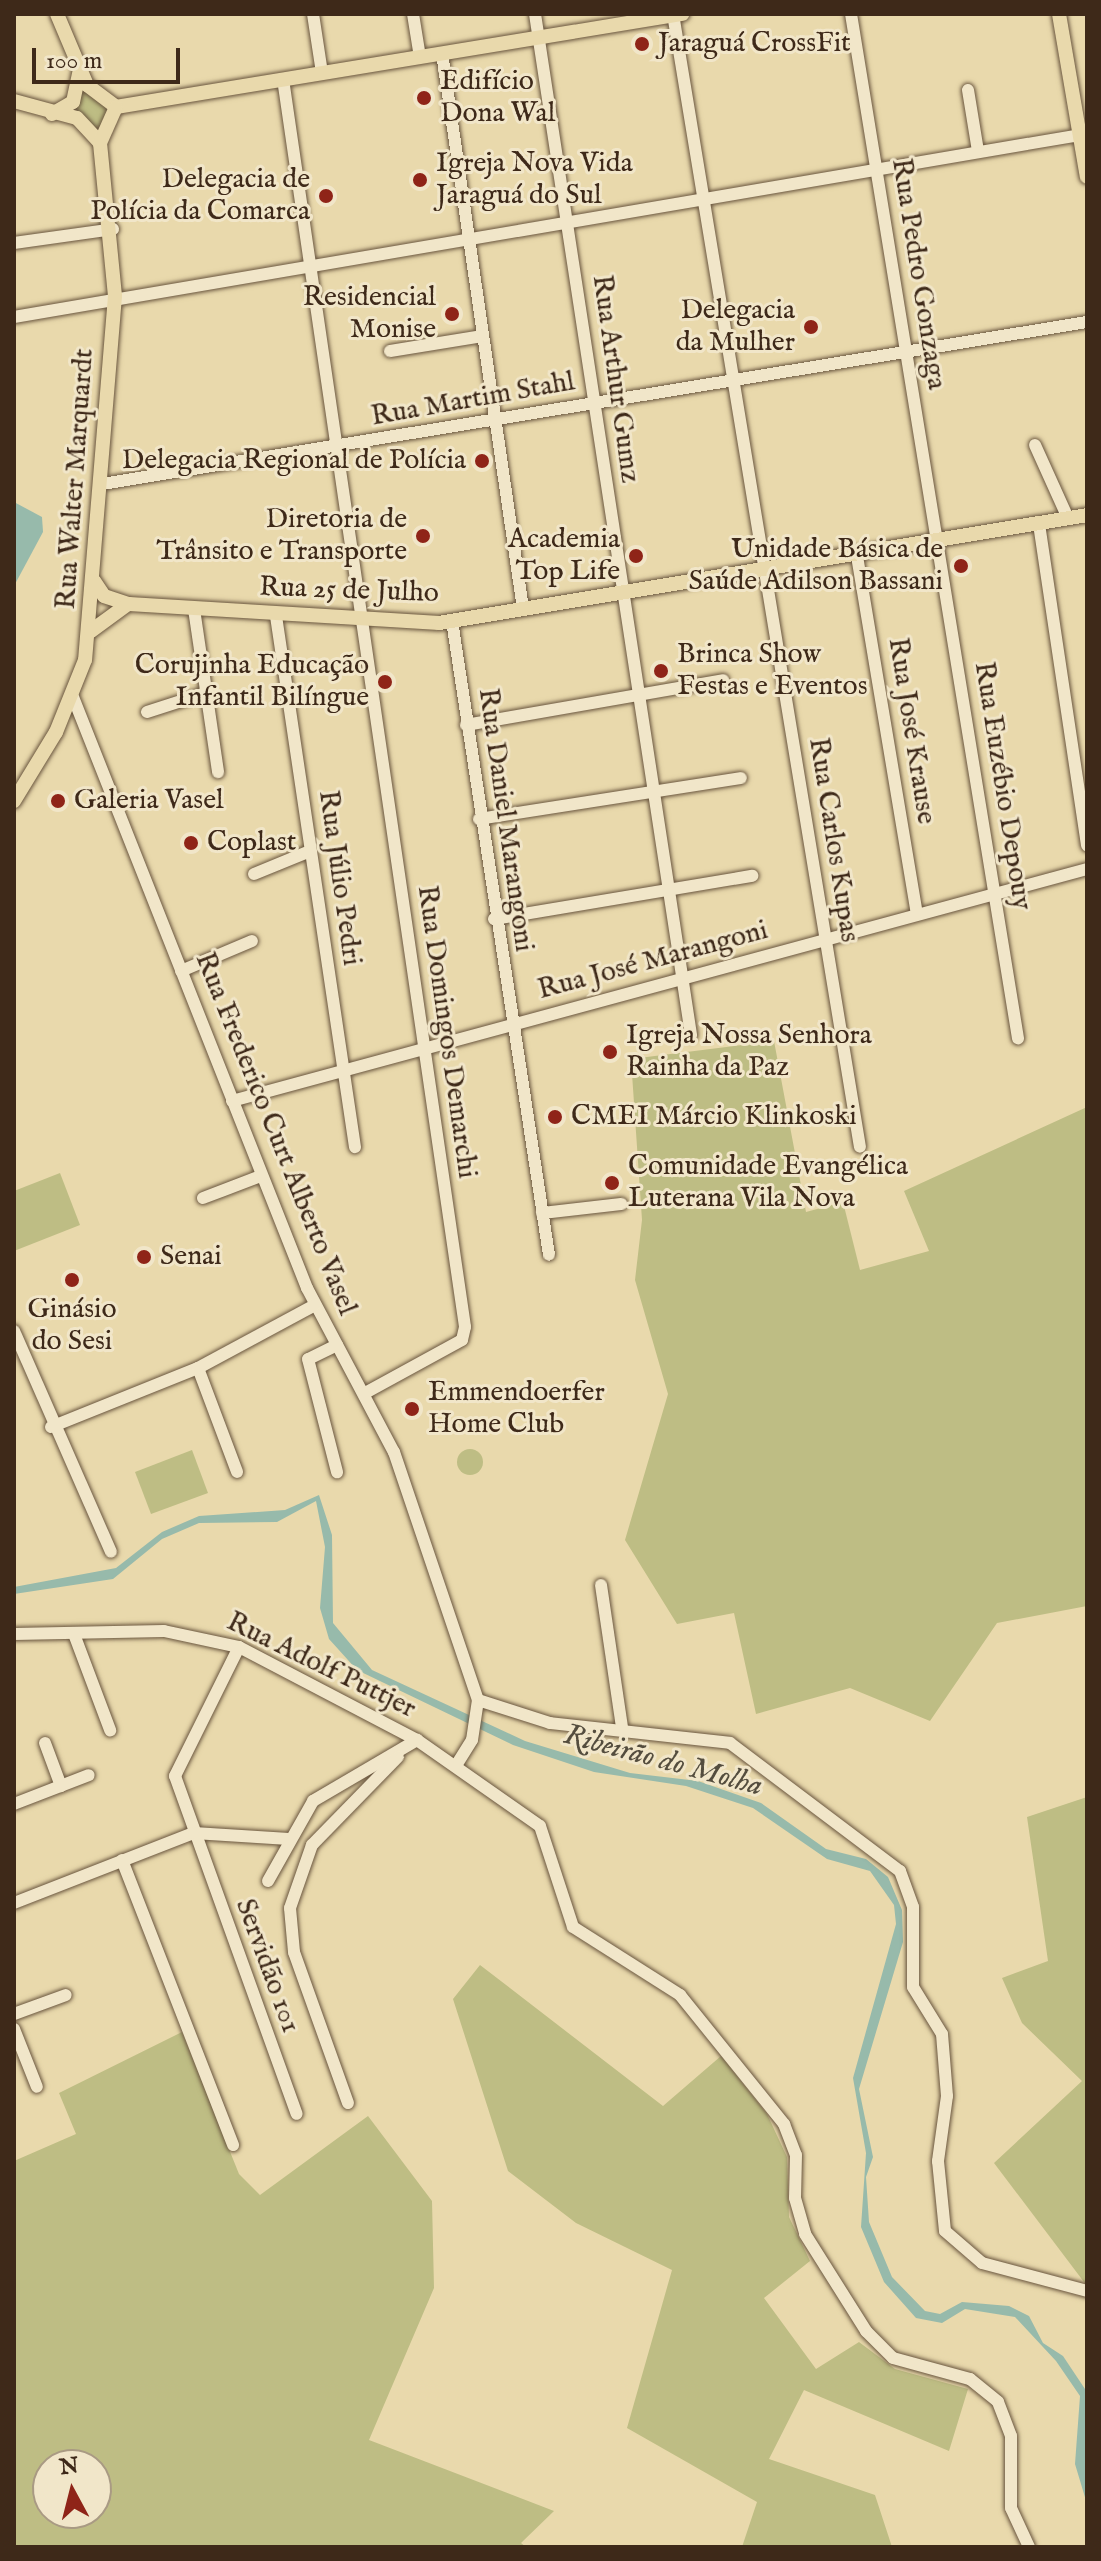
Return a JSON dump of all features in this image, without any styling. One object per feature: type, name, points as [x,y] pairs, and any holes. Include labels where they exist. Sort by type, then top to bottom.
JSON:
[{"type":"main road","points":[[57,14],[79,73],[116,107]]},
{"type":"main road","points":[[1059,14],[1087,177]]},
{"type":"main road","points":[[116,107],[676,15]]},
{"type":"main road","points":[[51,114],[73,102],[79,73]]},
{"type":"main road","points":[[14,101],[51,114],[77,118],[100,143],[116,107]]},
{"type":"main road","name":"Rua Walter Marquardt","points":[[14,801],[73,697],[90,633],[115,296],[113,229],[100,143]]},
{"type":"main road","name":"Rua 25 de Julho","points":[[94,581],[104,596],[129,604],[362,621],[452,621],[937,543],[1087,515]]},
{"type":"main road","points":[[90,633],[108,612],[129,604]]},
{"type":"street","points":[[313,14],[322,73]]},
{"type":"street","points":[[413,14],[420,57]]},
{"type":"street","name":"Rua Arthur Gumz","points":[[535,14],[691,1035]]},
{"type":"street","name":"Rua Pedro Gonzaga","points":[[851,14],[937,543]]},
{"type":"street","name":"Rua Carlos Kupas","points":[[676,15],[860,1147]]},
{"type":"street","points":[[442,53],[523,609]]},
{"type":"street","name":"Rua Domingos Demarchi","points":[[283,79],[464,1334],[365,1393]]},
{"type":"street","points":[[968,90],[978,151]]},
{"type":"street","points":[[14,317],[115,296],[1080,135]]},
{"type":"street","points":[[14,243],[113,229]]},
{"type":"street","name":"Rua Martim Stahl","points":[[102,484],[1087,322]]},
{"type":"street","points":[[390,351],[483,336]]},
{"type":"street","points":[[1035,445],[1068,518]]},
{"type":"street","points":[[1039,524],[1087,845]]},
{"type":"street","name":"Rua Euzébio Depouy","points":[[937,543],[1018,1038]]},
{"type":"street","name":"Rua José Krause","points":[[857,556],[917,914]]},
{"type":"street","points":[[194,609],[218,772]]},
{"type":"street","name":"Rua Júlio Pedri","points":[[276,616],[355,1147]]},
{"type":"street","name":"Rua Daniel Marangoni","points":[[452,621],[494,919],[549,1255]]},
{"type":"street","points":[[466,725],[723,680]]},
{"type":"street","points":[[147,712],[206,693]]},
{"type":"street","name":"Rua Frederico Curt Alberto Vasel","points":[[73,697],[261,1176],[315,1305],[394,1452],[478,1700],[475,1728],[456,1766]]},
{"type":"street","points":[[479,819],[741,778]]},
{"type":"street","points":[[254,874],[310,851]]},
{"type":"street","name":"Rua José Marangoni","points":[[232,1101],[1087,869]]},
{"type":"street","points":[[494,919],[752,876]]},
{"type":"street","points":[[181,971],[252,941]]},
{"type":"street","points":[[203,1198],[261,1176]]},
{"type":"street","points":[[542,1213],[621,1204]]},
{"type":"street","points":[[51,1427],[198,1368],[315,1305]]},
{"type":"street","points":[[14,1331],[51,1427],[70,1453],[111,1552]]},
{"type":"street","points":[[337,1345],[308,1359],[337,1472]]},
{"type":"street","points":[[198,1368],[237,1472]]},
{"type":"street","points":[[601,1585],[622,1728]]},
{"type":"street","name":"Rua Adolf Puttjer","points":[[14,1634],[182,1632],[239,1647],[417,1740],[548,1837],[573,1927],[680,1995],[774,2109],[796,2155],[795,2198],[805,2234],[866,2331],[893,2358],[970,2379],[998,2402],[1011,2436],[1011,2508],[1029,2547]]},
{"type":"street","points":[[76,1634],[112,1730]]},
{"type":"street","name":"Servidão 101","points":[[239,1647],[176,1766],[194,1833],[297,2114]]},
{"type":"street","points":[[478,1700],[528,1719],[730,1743],[900,1871],[913,1907],[913,1987],[942,2034],[947,2096],[938,2192],[945,2231],[982,2263],[1087,2291]]},
{"type":"street","points":[[348,2103],[294,1952],[290,1908],[312,1845],[417,1740]]},
{"type":"street","points":[[45,1743],[61,1786]]},
{"type":"street","points":[[268,1881],[289,1839],[324,1792],[398,1757]]},
{"type":"street","points":[[14,1804],[89,1775]]},
{"type":"street","points":[[14,1903],[194,1833],[289,1839]]},
{"type":"street","points":[[122,1860],[233,2145]]},
{"type":"street","points":[[14,2014],[66,1995]]},
{"type":"street","points":[[14,2029],[37,2087]]},
{"type":"shaded area","points":[[83,85],[110,109],[100,133],[67,111]]},
{"type":"shaded area","points":[[14,502],[42,517],[43,532],[14,586]]},
{"type":"shaded area","points":[[774,1041],[806,1212],[843,1202],[860,1270],[929,1251],[904,1191],[1087,1107],[1087,1606],[997,1623],[930,1721],[850,1688],[756,1714],[734,1613],[677,1624],[625,1540],[668,1394],[635,1280],[642,1220],[631,1059]]},
{"type":"shaded area","points":[[60,1173],[80,1225],[14,1251],[14,1191]]},
{"type":"shaded area","points":[[470,1449],[479,1453],[483,1462],[479,1471],[470,1475],[461,1471],[457,1462],[461,1453]]},
{"type":"shaded area","points":[[192,1450],[208,1493],[151,1514],[135,1472]]},
{"type":"shaded area","points":[[319,1495],[332,1535],[333,1623],[372,1670],[525,1741],[630,1773],[698,1781],[761,1803],[826,1849],[866,1859],[888,1877],[902,1910],[903,1942],[859,2089],[873,2157],[866,2177],[869,2222],[892,2277],[925,2311],[940,2314],[962,2302],[1009,2306],[1029,2316],[1043,2343],[1063,2356],[1087,2392],[1087,2504],[1075,2464],[1080,2396],[1056,2361],[1015,2317],[965,2309],[942,2323],[916,2318],[884,2282],[861,2227],[866,2153],[853,2078],[896,1924],[894,1905],[870,1871],[827,1859],[753,1808],[686,1786],[594,1772],[513,1745],[357,1670],[329,1639],[320,1608],[325,1547],[316,1501],[277,1522],[199,1523],[162,1539],[113,1579],[14,1594],[14,1587],[116,1568],[162,1532],[199,1516],[285,1510]]},
{"type":"shaded area","points":[[1087,1797],[1087,2286],[994,2163],[1082,2081],[1022,2023],[1002,1978],[1048,1961],[1027,1817]]},
{"type":"shaded area","points":[[480,1965],[663,2106],[721,2056],[767,2114],[787,2157],[789,2217],[810,2261],[764,2298],[816,2369],[859,2342],[895,2369],[968,2389],[949,2451],[804,2390],[769,2459],[875,2495],[892,2547],[742,2547],[757,2502],[627,2428],[672,2270],[576,2223],[508,2171],[453,1999]]},
{"type":"shaded area","points":[[182,2032],[239,2174],[260,2195],[368,2116],[432,2201],[434,2288],[369,2440],[554,2511],[521,2543],[526,2547],[14,2547],[14,2161],[76,2134],[59,2093]]},
{"type":"place","name":"Jaraguá CrossFit","points":[[642,44]]},
{"type":"place","name":"Edifício Dona Wal","points":[[424,98]]},
{"type":"place","name":"Igreja Nova Vida Jaraguá do Sul","points":[[420,180]]},
{"type":"place","name":"Delegacia de Polícia da Comarca","points":[[326,196]]},
{"type":"place","name":"Residencial Monise","points":[[452,314]]},
{"type":"place","name":"Delegacia da Mulher","points":[[811,327]]},
{"type":"place","name":"Delegacia Regional de Polícia","points":[[482,461]]},
{"type":"place","name":"Diretoria de Trânsito e Transporte","points":[[423,536]]},
{"type":"place","name":"Academia Top Life","points":[[636,556]]},
{"type":"place","name":"Unidade Básica de Saúde Adilson Bassani","points":[[961,566]]},
{"type":"place","name":"Brinca Show Festas e Eventos","points":[[661,671]]},
{"type":"place","name":"Corujinha Educação Infantil Bilíngue","points":[[385,682]]},
{"type":"place","name":"Galeria Vasel","points":[[58,801]]},
{"type":"place","name":"Coplast","points":[[191,843]]},
{"type":"place","name":"Igreja Nossa Senhora Rainha da Paz","points":[[610,1052]]},
{"type":"place","name":"CMEI Márcio Klinkoski","points":[[555,1117]]},
{"type":"place","name":"Comunidade Evangélica Luterana Vila Nova","points":[[612,1183]]},
{"type":"place","name":"Senai","points":[[144,1257]]},
{"type":"place","name":"Ginásio do Sesi","points":[[72,1280]]},
{"type":"place","name":"Emmendoerfer Home Club","points":[[412,1409]]},
{"type":"water label","name":"Ribeirão do Molha","points":[[663,1761]]}]
